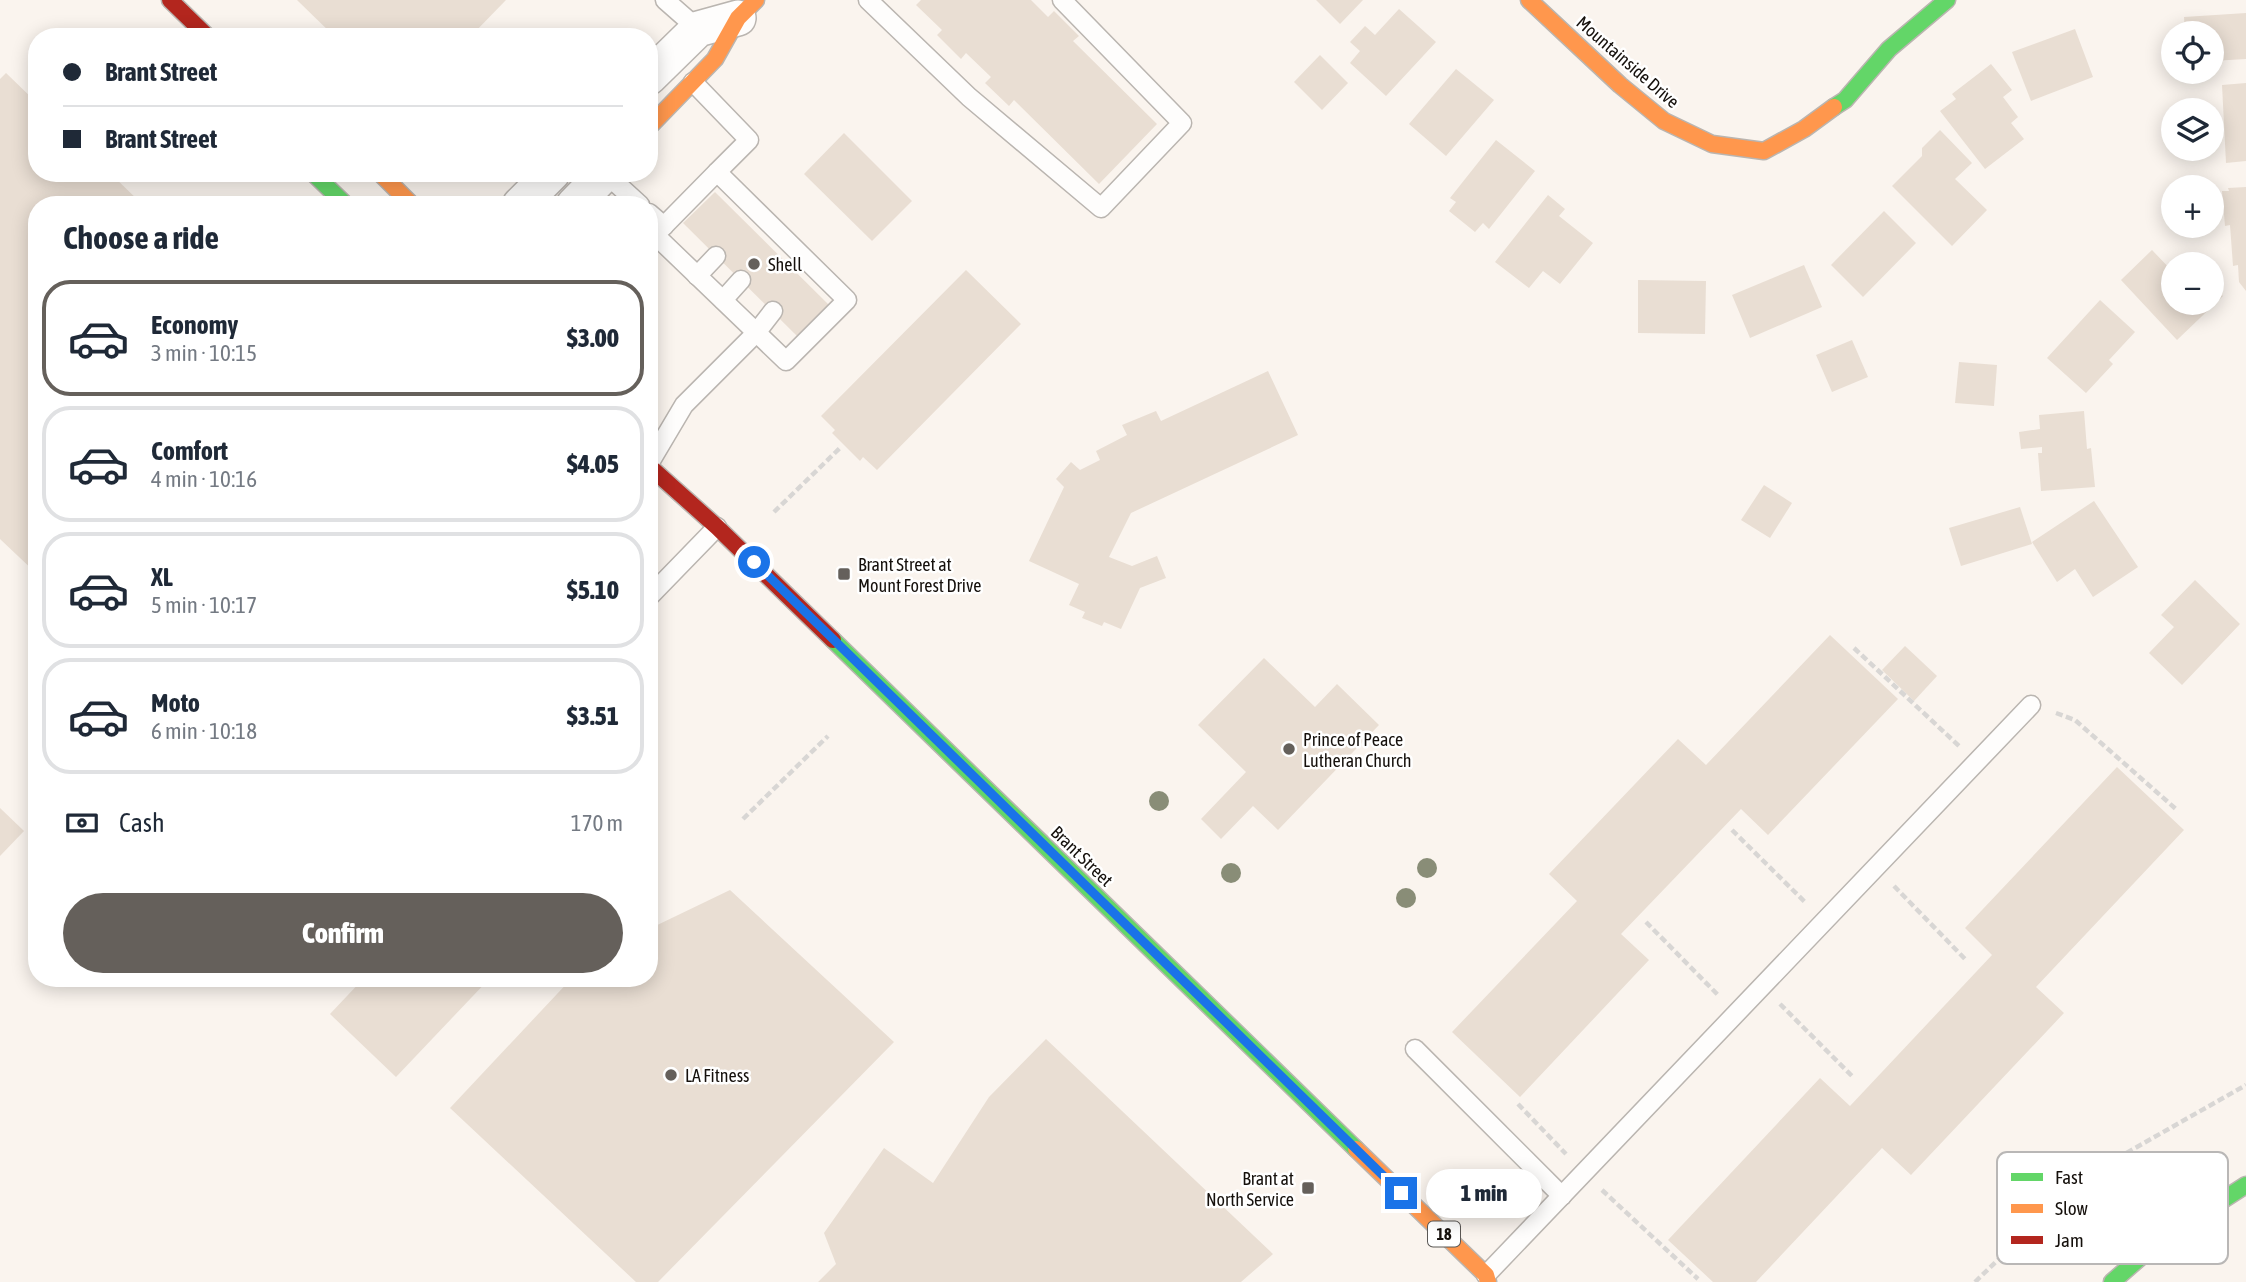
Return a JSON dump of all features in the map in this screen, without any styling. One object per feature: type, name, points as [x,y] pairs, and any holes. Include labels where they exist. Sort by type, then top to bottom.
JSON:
[{"type":"main road","points":[[170,0],[199,28]]},
{"type":"main road","name":"Mountainside Drive","points":[[1529,0],[1620,85],[1664,121],[1712,144],[1764,151],[1804,129],[1845,100],[1889,49],[1947,0]]},
{"type":"main road","points":[[658,118],[715,59],[747,9]]},
{"type":"main road","points":[[322,182],[337,196]]},
{"type":"main road","points":[[389,182],[403,196]]},
{"type":"main road","name":"Brant Street","points":[[658,473],[717,527],[1487,1279]]},
{"type":"main road","points":[[2228,1196],[2246,1185]]},
{"type":"main road","points":[[2112,1282],[2129,1264]]},
{"type":"main road","points":[[1487,1279],[1507,1280]]},
{"type":"street","points":[[658,69],[698,29],[747,9]]},
{"type":"street","points":[[529,196],[543,182]]},
{"type":"street","points":[[583,196],[596,182]]},
{"type":"lane","points":[[665,0],[698,29]]},
{"type":"lane","points":[[869,0],[970,97],[1101,208],[1182,123],[1062,0]]},
{"type":"lane","points":[[658,232],[749,140],[693,82]]},
{"type":"lane","points":[[658,238],[786,361],[847,300],[808,273],[777,243],[752,218],[717,173]]},
{"type":"lane","points":[[615,182],[630,196]]},
{"type":"lane","points":[[658,221],[664,226]]},
{"type":"lane","points":[[697,276],[716,256]]},
{"type":"lane","points":[[723,300],[741,280]]},
{"type":"lane","points":[[658,450],[684,405],[773,312]]},
{"type":"lane","points":[[658,588],[717,527]]},
{"type":"lane","points":[[1487,1279],[1562,1196],[2031,705]]},
{"type":"lane","points":[[1415,1049],[1562,1196]]},
{"type":"path","points":[[774,512],[841,447]]},
{"type":"path","points":[[1854,648],[1976,762]]},
{"type":"path","points":[[2031,705],[2075,720],[2177,810]]},
{"type":"path","points":[[743,819],[828,736]]},
{"type":"path","points":[[1732,830],[1825,921]]},
{"type":"path","points":[[1876,868],[1966,960]]},
{"type":"path","points":[[1647,922],[1736,1014]]},
{"type":"path","points":[[1762,986],[1854,1078]]},
{"type":"path","points":[[2128,1152],[2246,1084]]},
{"type":"path","points":[[1518,1104],[1584,1173],[1698,1279]]},
{"type":"path","points":[[1975,1282],[1997,1261]]},
{"type":"building","points":[[297,0],[506,0],[479,28],[326,28]]},
{"type":"building","points":[[921,0],[1031,0],[1048,17],[1054,11],[1079,36],[1073,41],[1157,124],[1099,184],[1014,100],[1009,106],[985,83],[991,77],[966,53],[961,59],[937,35],[942,30],[916,5]]},
{"type":"building","points":[[1316,0],[1363,0],[1340,24]]},
{"type":"building","points":[[1399,9],[1436,42],[1386,96],[1350,63],[1360,51],[1350,42],[1365,26],[1375,35]]},
{"type":"building","points":[[2246,13],[2246,59],[2224,60],[2224,21],[2184,21],[2184,17]]},
{"type":"building","points":[[2075,29],[2093,77],[2031,101],[2012,52]]},
{"type":"building","points":[[1320,55],[1348,83],[1322,110],[1294,82]]},
{"type":"building","points":[[1991,64],[2012,90],[2003,97],[2018,117],[2011,123],[2024,139],[1985,169],[1940,111],[1956,99],[1952,94]]},
{"type":"building","points":[[1456,69],[1494,100],[1446,156],[1409,124]]},
{"type":"building","points":[[6,73],[28,94],[28,182],[119,182],[134,196],[28,196],[28,565],[0,539],[0,79]]},
{"type":"building","points":[[2246,83],[2246,161],[2226,163],[2222,85]]},
{"type":"building","points":[[1940,130],[1972,163],[1955,179],[1987,210],[1952,246],[1892,186],[1922,156],[1922,148]]},
{"type":"building","points":[[844,133],[912,201],[872,241],[804,174]]},
{"type":"building","points":[[1496,140],[1535,171],[1489,229],[1483,223],[1475,232],[1449,211],[1456,202],[1450,198]]},
{"type":"building","points":[[2246,187],[2246,291],[2239,282],[2238,265],[2233,266],[2230,225],[2225,226],[2224,191],[2229,191],[2228,188]]},
{"type":"building","points":[[715,192],[830,306],[799,338],[683,223]]},
{"type":"building","points":[[1548,195],[1565,209],[1559,216],[1593,243],[1560,284],[1543,271],[1529,288],[1495,262]]},
{"type":"building","points":[[1884,211],[1916,243],[1863,297],[1831,265]]},
{"type":"building","points":[[2152,250],[2161,259],[2161,315],[2203,315],[2177,340],[2121,280]]},
{"type":"building","points":[[1804,265],[1822,307],[1750,338],[1732,295]]},
{"type":"building","points":[[966,270],[1021,324],[877,470],[863,457],[860,461],[832,433],[835,430],[821,416]]},
{"type":"building","points":[[1638,280],[1706,281],[1705,334],[1638,333]]},
{"type":"building","points":[[2100,300],[2135,332],[2109,360],[2113,364],[2086,393],[2047,358]]},
{"type":"building","points":[[1852,340],[1868,377],[1832,392],[1816,355]]},
{"type":"building","points":[[1959,362],[1997,365],[1994,406],[1955,403]]},
{"type":"building","points":[[1268,371],[1298,435],[1131,513],[1109,557],[1132,566],[1157,556],[1166,578],[1140,588],[1121,629],[1104,622],[1102,626],[1082,618],[1085,612],[1069,605],[1079,584],[1029,561],[1064,487],[1056,479],[1071,462],[1080,470],[1100,460],[1096,451],[1127,435],[1122,425],[1156,411],[1161,421]]},
{"type":"building","points":[[2084,411],[2087,449],[2091,448],[2095,487],[2041,491],[2038,453],[2042,453],[2042,447],[2021,449],[2019,432],[2040,429],[2039,415]]},
{"type":"building","points":[[1764,485],[1792,503],[1770,538],[1741,520]]},
{"type":"building","points":[[2094,501],[2138,567],[2093,597],[2075,569],[2057,582],[2032,542]]},
{"type":"building","points":[[2020,507],[2032,544],[1961,566],[1949,528]]},
{"type":"building","points":[[2195,580],[2240,624],[2182,685],[2149,653],[2174,627],[2161,615]]},
{"type":"building","points":[[1830,635],[1898,699],[1768,835],[1741,809],[1621,934],[1649,960],[1520,1097],[1452,1032],[1577,901],[1549,874],[1678,739],[1706,765]]},
{"type":"building","points":[[1905,646],[1937,676],[1914,701],[1882,670]]},
{"type":"building","name":"Prince of Peace Lutheran Church","points":[[1264,658],[1315,707],[1337,684],[1379,725],[1278,830],[1253,806],[1221,839],[1201,819],[1246,772],[1198,725]]},
{"type":"building","points":[[2117,767],[2184,830],[2036,987],[2064,1013],[1911,1175],[1882,1148],[1756,1282],[1713,1282],[1668,1240],[1820,1078],[1850,1106],[1992,955],[1965,928]]},
{"type":"building","points":[[0,808],[24,831],[0,856]]},
{"type":"building","name":"LA Fitness","points":[[730,890],[894,1042],[658,1282],[636,1282],[450,1108],[564,987],[658,987],[658,925]]},
{"type":"building","points":[[356,987],[481,987],[396,1077],[330,1014]]},
{"type":"building","points":[[1046,1039],[1273,1254],[1241,1282],[818,1282],[836,1264],[824,1233],[884,1148],[933,1183],[989,1097]]},
{"type":"traffic: fast","points":[[1834,107],[1845,100],[1889,49],[1947,0]]},
{"type":"traffic: fast","points":[[322,182],[337,196]]},
{"type":"traffic: fast","points":[[833,640],[1356,1149]]},
{"type":"traffic: fast","points":[[2228,1197],[2246,1185]]},
{"type":"traffic: fast","points":[[2112,1282],[2133,1264]]},
{"type":"traffic: slow","points":[[658,118],[715,59],[738,18],[756,0]]},
{"type":"traffic: slow","points":[[1529,0],[1620,85],[1664,121],[1712,144],[1764,151],[1804,129],[1834,107]]},
{"type":"traffic: slow","points":[[389,182],[403,196]]},
{"type":"traffic: slow","points":[[1356,1149],[1486,1275],[1488,1282]]},
{"type":"traffic: jam","points":[[170,0],[199,28]]},
{"type":"traffic: jam","points":[[658,474],[717,527],[833,640]]},
{"type":"place","name":"Shell","points":[[754,264]]},
{"type":"place","name":"Brant Street at Mount Forest Drive","points":[[844,574]]},
{"type":"place","name":"Prince of Peace Lutheran Church","points":[[1289,749]]},
{"type":"place","name":"LA Fitness","points":[[671,1075]]},
{"type":"place","name":"Brant at North Service","points":[[1308,1188]]},
{"type":"route","points":[[754,562],[1401,1193]]}]
